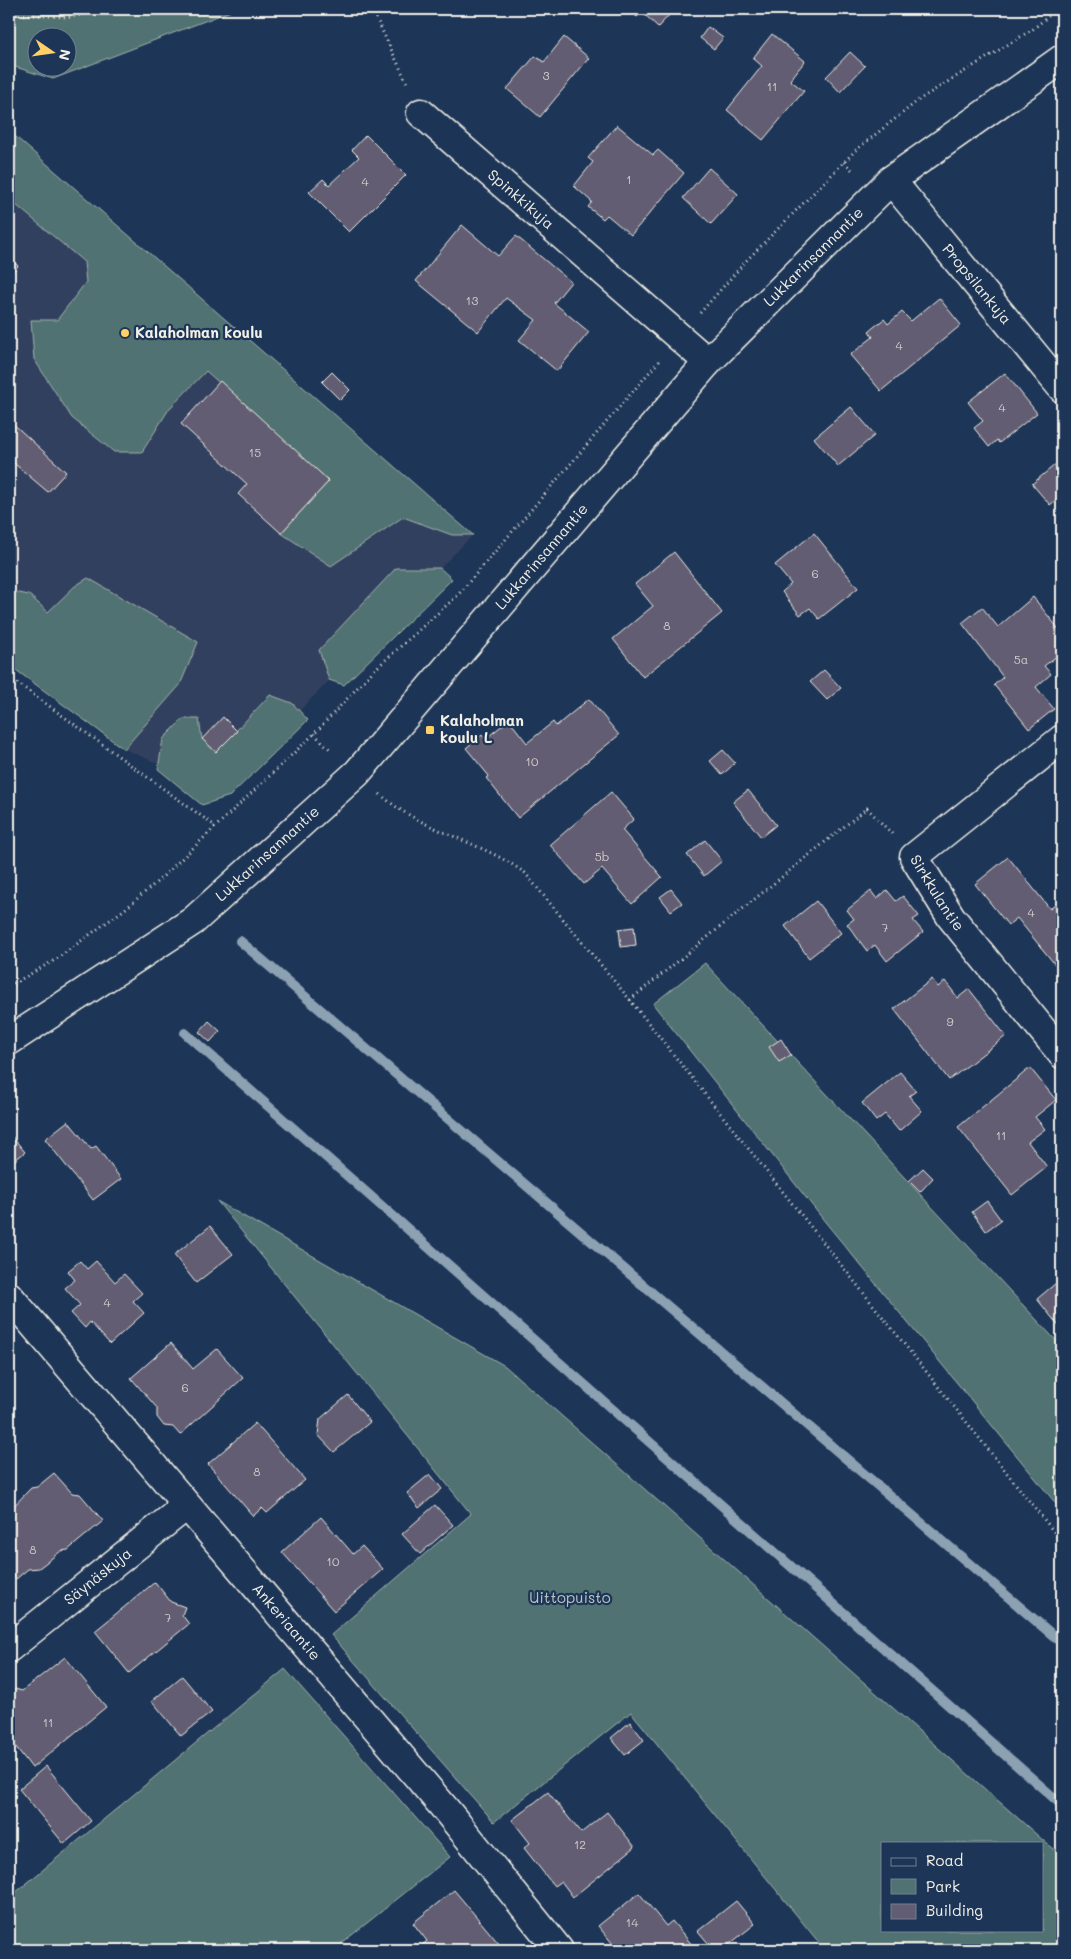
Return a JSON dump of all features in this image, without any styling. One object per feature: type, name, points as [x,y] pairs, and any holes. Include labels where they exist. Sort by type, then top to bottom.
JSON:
[{"type":"street","name":"Lukkarinsannantie","points":[[9,1040],[193,921],[357,773],[708,362],[892,180],[1062,59]]},
{"type":"street","name":"Spinkkikuja","points":[[422,113],[708,362]]},
{"type":"street","name":"Propsilankuja","points":[[892,180],[1062,388]]},
{"type":"street","name":"Sirkkulantie","points":[[1062,739],[914,857],[951,918],[1062,1054]]},
{"type":"street","name":"Ankeriaantie","points":[[9,1296],[447,1810],[559,1950]]},
{"type":"street","name":"Säynäskuja","points":[[9,1648],[186,1506]]},
{"type":"path","points":[[9,14],[70,17],[117,9]]},
{"type":"path","points":[[372,9],[422,113]]},
{"type":"path","points":[[9,986],[54,960],[125,909],[157,882],[314,734],[373,672],[458,596],[747,260],[856,150],[920,99],[1033,29],[1057,9]]},
{"type":"path","points":[[9,677],[215,826]]},
{"type":"path","points":[[314,734],[392,805],[416,820],[506,859],[524,873],[630,1000],[1062,1542]]},
{"type":"path","points":[[630,1000],[868,808],[914,857]]},
{"type":"shaded area","name":"Kalaholman koulu","points":[[9,131],[473,535],[221,790],[124,749],[9,665]]},
{"type":"green space","points":[[9,9],[236,9],[78,69],[78,28],[28,28],[28,71],[9,65]]},
{"type":"green space","points":[[9,131],[473,535],[452,535],[403,517],[331,566],[281,533],[329,481],[206,371],[169,409],[142,452],[114,452],[72,418],[34,359],[31,320],[57,320],[86,282],[84,262],[9,199]]},
{"type":"green space","points":[[396,568],[440,568],[452,579],[344,685],[329,680],[319,650]]},
{"type":"green space","points":[[88,578],[198,642],[180,685],[124,749],[9,665],[9,591],[29,595],[48,612],[75,586]]},
{"type":"green space","points":[[270,695],[292,703],[308,720],[230,796],[202,805],[158,769],[163,739],[183,719],[199,719],[202,739],[216,752]]},
{"type":"green space","points":[[705,963],[1062,1347],[1062,1511],[826,1223],[653,1004]]},
{"type":"green space","name":"Uittopuisto","points":[[217,1201],[505,1366],[1062,1857],[1062,1950],[825,1950],[631,1712],[494,1822],[331,1635],[471,1514]]},
{"type":"green space","points":[[285,1669],[450,1857],[333,1950],[9,1950],[9,1898]]},
{"type":"building","points":[[628,9],[644,9],[637,17]]},
{"type":"building","points":[[647,9],[675,9],[658,27],[643,13]]},
{"type":"building","points":[[708,27],[723,38],[714,49],[700,38]]},
{"type":"building","points":[[772,34],[805,61],[790,80],[804,91],[763,140],[727,110],[762,66],[753,58]]},
{"type":"building","points":[[564,37],[589,58],[540,117],[507,89],[535,56],[544,62]]},
{"type":"building","points":[[850,52],[865,66],[840,92],[826,77]]},
{"type":"building","points":[[617,125],[653,155],[658,150],[684,173],[631,235],[607,215],[603,219],[588,207],[592,202],[574,186],[593,162],[588,158]]},
{"type":"building","points":[[366,135],[406,175],[349,232],[309,192],[323,179],[329,185],[359,157],[352,150]]},
{"type":"building","points":[[709,168],[738,194],[711,224],[683,198]]},
{"type":"building","points":[[462,225],[498,256],[516,236],[571,282],[554,303],[589,332],[557,371],[519,340],[536,320],[506,298],[478,332],[416,281]]},
{"type":"building","points":[[9,257],[18,266],[9,276]]},
{"type":"building","points":[[939,298],[961,325],[881,391],[850,355],[873,337],[869,331],[884,319],[888,324],[902,312],[911,321]]},
{"type":"building","points":[[332,372],[350,390],[340,400],[322,382]]},
{"type":"building","points":[[1005,373],[1037,413],[999,443],[997,440],[989,447],[974,428],[983,421],[968,402]]},
{"type":"building","points":[[220,381],[329,481],[281,533],[238,494],[247,484],[181,424]]},
{"type":"building","points":[[851,407],[875,435],[838,466],[814,438]]},
{"type":"building","points":[[9,420],[66,472],[48,492],[9,459]]},
{"type":"building","points":[[1062,459],[1062,495],[1050,505],[1032,484]]},
{"type":"building","points":[[814,533],[858,588],[819,619],[810,608],[800,615],[782,592],[791,584],[775,565]]},
{"type":"building","points":[[674,552],[722,613],[643,677],[613,639],[653,606],[635,584]]},
{"type":"building","points":[[1033,597],[1062,633],[1062,652],[1044,666],[1051,674],[1036,687],[1054,709],[1029,729],[994,685],[1003,677],[962,623],[982,607],[998,627]]},
{"type":"building","points":[[824,670],[841,688],[827,700],[810,682]]},
{"type":"building","points":[[589,699],[619,735],[518,818],[486,778],[489,776],[466,748],[482,735],[485,739],[509,720],[527,743],[553,722],[556,726]]},
{"type":"building","points":[[223,717],[237,731],[216,752],[202,739]]},
{"type":"building","points":[[723,750],[735,763],[722,775],[710,761]]},
{"type":"building","points":[[748,790],[776,825],[761,837],[733,802]]},
{"type":"building","points":[[611,792],[634,819],[622,830],[662,877],[632,904],[602,869],[584,884],[550,845]]},
{"type":"building","points":[[705,840],[722,861],[704,876],[687,855]]},
{"type":"building","points":[[1008,857],[1050,909],[1062,899],[1062,973],[1017,918],[1008,925],[975,884]]},
{"type":"building","points":[[671,889],[682,903],[671,911],[660,897]]},
{"type":"building","points":[[887,890],[896,901],[903,896],[919,916],[913,920],[923,932],[887,961],[875,945],[867,951],[847,924],[854,919],[847,910],[871,891],[877,899]]},
{"type":"building","points":[[816,901],[841,933],[809,958],[785,926]]},
{"type":"building","points":[[634,927],[636,945],[621,947],[619,929]]},
{"type":"building","points":[[932,979],[938,987],[945,981],[958,998],[969,989],[1006,1036],[949,1080],[894,1009]]},
{"type":"building","points":[[209,1021],[220,1031],[210,1042],[199,1032]]},
{"type":"building","points":[[781,1039],[791,1055],[779,1062],[769,1047]]},
{"type":"building","points":[[1030,1068],[1056,1100],[1035,1117],[1045,1129],[1028,1142],[1047,1167],[1012,1195],[958,1127]]},
{"type":"building","points":[[900,1072],[916,1091],[909,1096],[922,1111],[899,1131],[885,1114],[876,1121],[862,1103]]},
{"type":"building","points":[[68,1121],[91,1149],[96,1146],[121,1179],[93,1200],[45,1139]]},
{"type":"building","points":[[9,1133],[25,1152],[9,1165]]},
{"type":"building","points":[[923,1168],[933,1178],[920,1192],[909,1181]]},
{"type":"building","points":[[987,1201],[1001,1220],[986,1231],[972,1212]]},
{"type":"building","points":[[210,1226],[233,1254],[196,1283],[174,1255]]},
{"type":"building","points":[[80,1261],[87,1269],[96,1261],[115,1282],[124,1274],[142,1293],[133,1301],[144,1313],[110,1344],[90,1322],[85,1328],[71,1313],[80,1305],[65,1288],[75,1280],[68,1271]]},
{"type":"building","points":[[1062,1278],[1062,1330],[1037,1299]]},
{"type":"building","points":[[171,1343],[193,1369],[217,1349],[243,1378],[180,1435],[173,1427],[164,1426],[157,1417],[157,1408],[131,1378]]},
{"type":"building","points":[[348,1395],[370,1422],[334,1452],[318,1435],[320,1419]]},
{"type":"building","points":[[255,1423],[305,1480],[267,1513],[262,1508],[253,1516],[208,1464]]},
{"type":"building","points":[[54,1473],[72,1493],[80,1494],[103,1521],[68,1550],[61,1551],[39,1568],[28,1569],[16,1579],[13,1575],[9,1579],[9,1511],[31,1488],[37,1487]]},
{"type":"building","points":[[430,1474],[442,1489],[419,1508],[407,1493]]},
{"type":"building","points":[[435,1505],[453,1525],[420,1554],[402,1534]]},
{"type":"building","points":[[321,1517],[353,1554],[362,1546],[383,1569],[334,1611],[282,1552]]},
{"type":"building","points":[[155,1582],[171,1602],[185,1607],[182,1615],[189,1624],[129,1673],[95,1631]]},
{"type":"building","points":[[65,1657],[106,1707],[32,1768],[9,1738],[9,1694],[15,1689],[22,1691]]},
{"type":"building","points":[[182,1676],[212,1712],[181,1736],[152,1701]]},
{"type":"building","points":[[630,1722],[644,1740],[625,1755],[611,1738]]},
{"type":"building","points":[[46,1766],[91,1821],[64,1844],[19,1789]]},
{"type":"building","points":[[548,1792],[581,1833],[607,1812],[635,1847],[573,1897],[561,1881],[554,1886],[524,1848],[530,1843],[512,1820]]},
{"type":"building","points":[[454,1890],[500,1945],[493,1950],[422,1950],[420,1947],[427,1941],[413,1923]]},
{"type":"building","points":[[639,1893],[666,1926],[672,1921],[693,1946],[688,1950],[618,1950],[598,1926]]},
{"type":"building","points":[[736,1901],[755,1924],[722,1950],[714,1950],[698,1931]]},
{"type":"waterway","points":[[240,941],[1062,1643]]},
{"type":"waterway","points":[[185,1033],[1062,1805]]},
{"type":"place","name":"Kalaholman koulu","points":[[125,333]]},
{"type":"place","name":"Kalaholman koulu L","points":[[430,730]]}]
